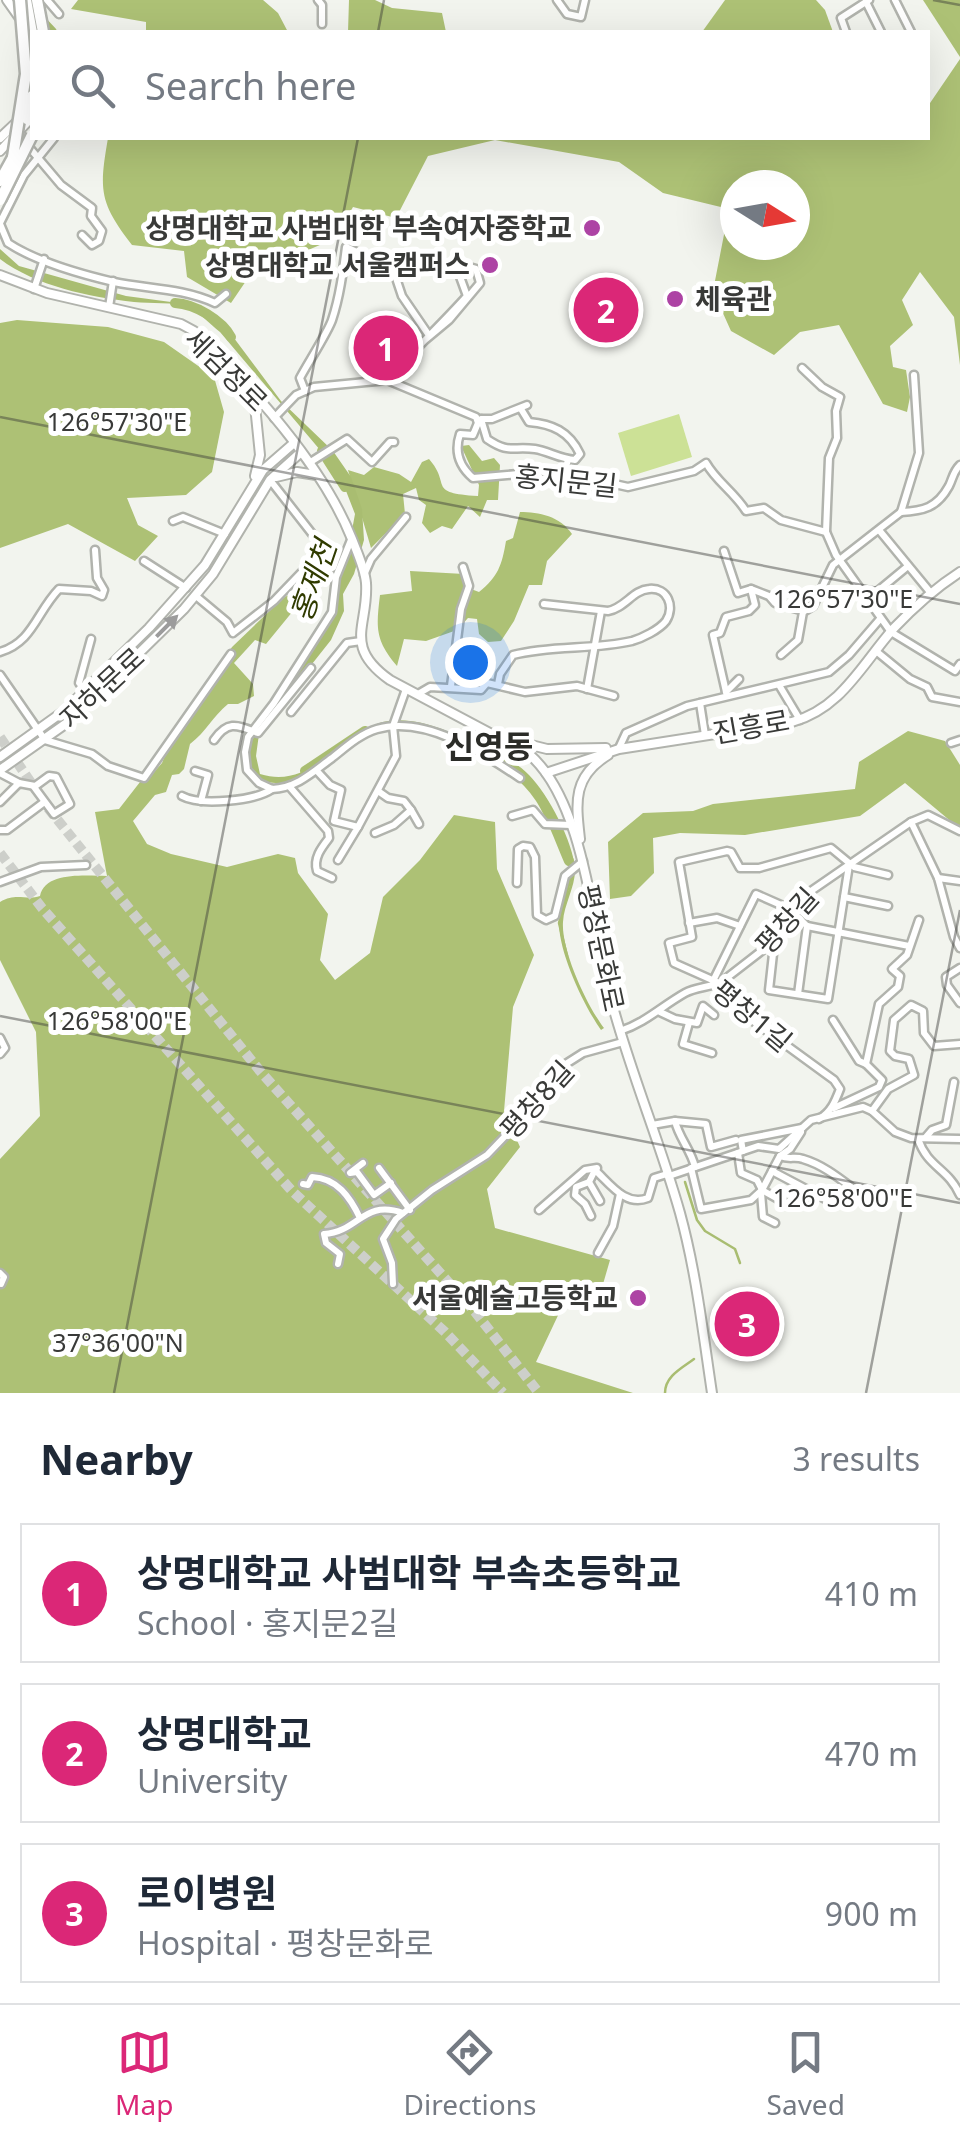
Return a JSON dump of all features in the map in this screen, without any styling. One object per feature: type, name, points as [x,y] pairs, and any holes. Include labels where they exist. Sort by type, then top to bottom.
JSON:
[{"type":"highway","points":[[23,0],[31,30]]},
{"type":"highway","points":[[14,157],[26,74],[23,0]]},
{"type":"highway","points":[[37,0],[42,30]]},
{"type":"highway","points":[[0,181],[14,157],[30,103]]},
{"type":"highway","points":[[0,200],[30,139]]},
{"type":"main road","points":[[8,0],[30,31]]},
{"type":"main road","points":[[0,138],[30,110]]},
{"type":"main road","points":[[0,151],[30,120]]},
{"type":"main road","name":"세검정로","points":[[0,275],[188,327],[254,396],[278,415],[300,453],[334,496],[352,541],[366,584],[360,623],[362,641]]},
{"type":"main road","points":[[249,493],[259,465],[254,396]]},
{"type":"main road","points":[[257,427],[278,415]]},
{"type":"main road","name":"자하문로","points":[[0,757],[86,690],[186,588],[225,534],[263,470],[294,443]]},
{"type":"main road","name":"자하문로","points":[[0,772],[94,700],[196,596],[270,480],[300,453]]},
{"type":"main road","points":[[270,480],[298,472],[320,476]]},
{"type":"main road","name":"진흥로","points":[[546,774],[619,749],[800,720],[832,702],[850,686],[892,632],[930,592],[960,572]]},
{"type":"main road","points":[[362,641],[373,665],[384,676],[529,754],[546,774]]},
{"type":"main road","points":[[493,735],[547,749],[619,749]]},
{"type":"main road","points":[[577,865],[576,796],[586,775],[600,760],[619,749]]},
{"type":"main road","name":"평창문화로","points":[[546,774],[571,825],[602,967],[681,1218],[712,1393]]},
{"type":"street","points":[[47,0],[58,14]]},
{"type":"street","points":[[318,0],[322,4],[322,24]]},
{"type":"street","points":[[556,0],[567,14],[580,17],[584,0]]},
{"type":"street","points":[[895,0],[910,30]]},
{"type":"street","points":[[845,30],[841,18],[867,1],[880,30]]},
{"type":"street","points":[[15,135],[36,153],[61,186],[92,208],[91,216],[102,231],[99,241],[92,244],[82,235]]},
{"type":"street","points":[[52,140],[36,153],[11,196],[0,223],[8,244],[43,262],[113,284],[184,291],[215,303],[226,294]]},
{"type":"street","points":[[278,415],[304,390],[300,378],[332,324],[346,247],[393,269],[402,296],[428,334]]},
{"type":"street","points":[[35,287],[43,262]]},
{"type":"street","points":[[387,380],[428,334],[467,296],[459,279],[463,270],[476,269],[480,282],[450,320],[419,345]]},
{"type":"street","points":[[110,304],[113,284]]},
{"type":"street","points":[[802,368],[840,397],[837,438],[829,458],[826,532],[839,559],[892,632],[956,671],[960,664]]},
{"type":"street","points":[[724,551],[738,593],[756,589],[787,608],[805,611],[813,606],[839,559],[901,512],[919,453],[914,375]]},
{"type":"street","name":"홍지문길","points":[[304,390],[387,380],[478,418],[492,419],[524,407],[529,422],[545,422],[574,440],[580,454],[575,460],[568,460],[536,449],[504,450],[487,439],[478,418]]},
{"type":"street","name":"홍지문길","points":[[478,418],[473,435],[460,434],[457,442],[458,458],[470,476],[518,474],[561,484],[601,480],[632,487],[694,471],[706,463],[746,510],[764,508],[789,523],[826,532]]},
{"type":"street","points":[[309,463],[347,438],[372,462],[394,442]]},
{"type":"street","points":[[561,484],[568,460]]},
{"type":"street","points":[[901,512],[925,511],[932,506],[960,465]]},
{"type":"street","points":[[196,596],[227,622],[233,633],[274,601],[324,549],[270,480]]},
{"type":"street","name":"세검정로","points":[[363,572],[406,517]]},
{"type":"street","points":[[173,521],[183,518],[225,534]]},
{"type":"street","points":[[879,530],[930,592]]},
{"type":"street","points":[[272,789],[259,783],[247,770],[245,752],[254,731],[332,612],[336,577],[352,541]]},
{"type":"street","points":[[0,652],[19,646],[33,629],[41,608],[59,589],[91,591],[102,596],[95,550]]},
{"type":"street","points":[[144,561],[186,588]]},
{"type":"street","points":[[867,600],[908,566]]},
{"type":"street","points":[[451,686],[461,609],[468,586],[462,568]]},
{"type":"street","points":[[498,684],[500,674],[514,655],[635,640],[662,626],[670,607],[668,597],[650,588],[618,609],[601,611],[544,604]]},
{"type":"street","points":[[723,694],[713,635],[720,633],[726,617],[756,605],[751,589]]},
{"type":"street","points":[[587,689],[601,611]]},
{"type":"street","points":[[782,656],[798,640],[805,611]]},
{"type":"street","points":[[619,749],[626,733],[723,694],[829,672],[880,619]]},
{"type":"street","name":"자하문로","points":[[86,690],[79,683],[91,639]]},
{"type":"street","points":[[290,712],[347,644],[362,641]]},
{"type":"street","points":[[876,651],[910,679],[928,687],[932,697],[960,702]]},
{"type":"street","points":[[0,675],[44,740],[92,754],[108,766],[144,778],[232,654]]},
{"type":"street","points":[[254,731],[312,668]]},
{"type":"street","points":[[723,694],[739,678]]},
{"type":"street","points":[[418,694],[430,687],[481,690],[487,683],[525,692],[561,685],[614,696]]},
{"type":"street","points":[[779,685],[800,720]]},
{"type":"street","points":[[338,860],[396,756],[393,726],[406,688]]},
{"type":"street","points":[[700,703],[705,735]]},
{"type":"street","points":[[182,796],[201,802],[263,795],[316,771],[366,734],[393,726],[452,739],[520,778]]},
{"type":"street","points":[[214,740],[222,728],[254,731]]},
{"type":"street","points":[[951,743],[960,740]]},
{"type":"street","points":[[195,771],[208,775],[201,802]]},
{"type":"street","points":[[316,771],[330,786],[341,790],[334,821],[358,827]]},
{"type":"street","points":[[0,772],[19,783],[35,786],[49,776],[56,777],[70,804],[54,814],[35,786]]},
{"type":"street","points":[[0,802],[19,783]]},
{"type":"street","points":[[290,786],[328,831],[329,838],[320,846],[316,866],[332,878]]},
{"type":"street","points":[[378,791],[388,798],[404,800],[419,824]]},
{"type":"street","points":[[0,830],[7,830],[43,803]]},
{"type":"street","points":[[376,833],[394,825],[410,810]]},
{"type":"street","points":[[512,816],[533,810],[545,824],[571,825]]},
{"type":"street","points":[[960,832],[928,816],[911,822],[938,878],[960,948]]},
{"type":"street","name":"평창길","points":[[620,1031],[660,1012],[690,990],[716,982],[781,934],[790,909],[798,900],[911,822]]},
{"type":"street","points":[[518,884],[518,850],[530,847],[537,915],[546,920],[555,916],[577,865]]},
{"type":"street","points":[[740,926],[717,918],[690,923],[679,862],[726,851],[732,852],[740,868],[759,868],[831,848],[850,864],[888,875]]},
{"type":"street","points":[[781,934],[769,990],[828,998],[850,864]]},
{"type":"street","points":[[0,882],[41,866],[86,865]]},
{"type":"street","points":[[938,878],[960,881]]},
{"type":"street","points":[[716,982],[756,894],[790,909],[807,926],[908,946]]},
{"type":"street","points":[[844,897],[888,906]]},
{"type":"street","points":[[866,1064],[879,1004],[898,986],[900,976],[892,968],[908,955],[919,920]]},
{"type":"street","name":"평창1길","points":[[690,923],[692,938],[670,944],[674,964],[716,982],[727,1002],[834,1080],[840,1090],[832,1112]]},
{"type":"street","points":[[798,994],[807,926]]},
{"type":"street","points":[[960,968],[946,978],[960,1003]]},
{"type":"street","points":[[660,1012],[688,1024],[696,1023],[703,1006],[714,1015]]},
{"type":"street","points":[[872,1111],[888,1089],[914,1075],[909,1059],[890,1051],[894,1020],[910,1006],[923,1011],[924,1033],[934,1046],[960,1044]]},
{"type":"street","points":[[592,1216],[586,1204],[574,1195],[596,1170],[621,1191],[645,1201],[654,1178],[758,1146],[779,1149],[819,1118],[879,1088],[882,1080],[859,1060],[833,1020]]},
{"type":"street","points":[[688,1024],[683,1044],[712,1053]]},
{"type":"street","points":[[0,1038],[6,1048],[0,1054]]},
{"type":"street","name":"평창8길","points":[[392,1284],[392,1264],[382,1239],[384,1232],[432,1190],[487,1155],[514,1123],[535,1107],[561,1066],[583,1052],[623,1042]]},
{"type":"street","points":[[922,1138],[946,1125],[954,1082]]},
{"type":"street","points":[[832,1112],[863,1107],[895,1132],[922,1138],[960,1139]]},
{"type":"street","points":[[675,1121],[691,1153],[700,1209],[751,1200],[761,1192],[780,1156],[790,1149],[803,1128]]},
{"type":"street","points":[[650,1125],[675,1121],[706,1124],[711,1146],[736,1140]]},
{"type":"street","points":[[775,1223],[763,1217],[763,1194],[757,1180],[741,1172],[741,1140],[803,1128]]},
{"type":"street","points":[[922,1138],[924,1155],[952,1176],[960,1196]]},
{"type":"street","points":[[780,1156],[798,1157],[822,1167],[866,1198]]},
{"type":"street","points":[[363,1163],[350,1173],[357,1172],[374,1195],[392,1182]]},
{"type":"street","points":[[952,1176],[960,1167]]},
{"type":"street","points":[[379,1168],[392,1182],[408,1212]]},
{"type":"street","points":[[539,1210],[590,1168],[596,1168],[621,1191]]},
{"type":"street","points":[[772,1171],[827,1200],[834,1190]]},
{"type":"street","points":[[302,1184],[308,1185],[312,1177],[318,1176],[335,1182],[360,1218]]},
{"type":"street","points":[[589,1182],[600,1201]]},
{"type":"street","points":[[598,1252],[613,1226],[621,1191]]},
{"type":"street","points":[[761,1192],[785,1203]]},
{"type":"street","points":[[338,1264],[340,1254],[326,1243],[324,1234],[341,1232],[360,1218],[387,1207],[408,1212]]},
{"type":"street","points":[[0,1273],[4,1277],[1,1284]]},
{"type":"shaded area","points":[[78,0],[263,0],[278,13],[287,30],[146,30],[146,22],[71,9]]},
{"type":"shaded area","points":[[349,0],[375,0],[392,8],[442,13],[446,30],[348,30]]},
{"type":"shaded area","points":[[725,0],[816,0],[825,10],[832,30],[703,30]]},
{"type":"shaded area","points":[[923,0],[960,0],[960,57]]},
{"type":"shaded area","points":[[960,59],[960,365],[954,317],[920,272],[902,300],[913,325],[890,346],[893,367],[906,370],[910,397],[907,412],[883,404],[839,325],[800,332],[774,355],[731,331],[713,291],[720,255],[720,260],[810,260],[810,170],[720,170],[720,207],[663,193],[619,162],[495,140],[930,140],[930,103]]},
{"type":"shaded area","points":[[108,140],[495,140],[428,156],[396,218],[353,207],[336,238],[292,257],[267,250],[231,303],[187,277],[184,251],[132,245],[113,217],[103,183]]},
{"type":"shaded area","name":"홍제천","points":[[0,249],[19,266],[126,296],[186,304],[225,326],[281,401],[333,451],[351,477],[362,509],[364,540],[354,574],[343,594],[344,611],[331,640],[312,664],[307,678],[259,734],[256,756],[260,774],[296,774],[371,726],[400,720],[449,732],[519,766],[544,794],[570,846],[575,877],[563,934],[576,977],[604,1028],[601,1030],[581,994],[560,937],[560,919],[571,879],[566,850],[548,808],[522,774],[448,736],[407,727],[378,730],[316,769],[284,783],[268,782],[251,773],[248,745],[253,731],[300,677],[304,663],[337,613],[338,580],[345,568],[355,514],[341,478],[326,457],[220,332],[193,310],[176,304],[117,300],[64,289],[14,268],[0,259]]},
{"type":"shaded area","points":[[17,320],[108,327],[164,342],[214,377],[224,412],[212,472],[186,495],[127,498],[138,525],[158,536],[135,561],[68,524],[0,548],[0,323]]},
{"type":"shaded area","points":[[679,414],[692,457],[631,476],[618,433]]},
{"type":"shaded area","points":[[469,445],[482,461],[494,458],[500,465],[498,500],[487,500],[480,517],[468,506],[452,529],[442,526],[430,533],[422,523],[426,505],[419,500],[416,488],[403,494],[405,514],[371,548],[348,470],[364,475],[374,467],[411,482],[422,462],[429,459],[446,490],[478,496],[479,485],[461,446]]},
{"type":"shaded area","points":[[520,512],[549,516],[572,534],[547,561],[542,585],[529,585],[501,641],[488,642],[479,634],[477,619],[468,618],[457,630],[426,641],[404,639],[397,666],[384,649],[379,633],[380,595],[412,591],[410,571],[464,574],[471,589],[479,592],[498,570]]},
{"type":"shaded area","points":[[307,585],[293,611],[266,644],[255,640],[234,663],[253,684],[254,696],[223,709],[190,744],[184,769],[172,775],[166,792],[155,795],[133,821],[147,844],[227,867],[278,854],[295,858],[298,873],[328,914],[320,960],[335,980],[370,953],[383,897],[420,860],[454,815],[495,822],[497,869],[534,955],[513,1007],[504,1111],[520,1147],[487,1189],[495,1228],[610,1260],[601,1291],[582,1304],[562,1307],[536,1362],[633,1393],[0,1393],[0,1159],[40,1116],[36,1032],[0,960],[0,902],[40,896],[43,888],[58,879],[107,876],[95,812],[119,809],[140,782],[147,780],[162,763],[170,743],[232,647],[283,598]]},
{"type":"shaded area","points":[[908,731],[945,741],[960,765],[960,829],[905,783],[860,816],[745,835],[680,833],[653,838],[654,873],[631,896],[610,899],[608,842],[643,813],[693,811],[713,804],[855,789],[859,762]]},
{"type":"waterway","name":"홍제천","points":[[31,0],[36,15],[50,30]]},
{"type":"waterway","name":"홍제천","points":[[175,303],[207,314],[231,337]]},
{"type":"waterway","name":"홍제천","points":[[322,451],[345,487]]},
{"type":"waterway","name":"홍제천","points":[[279,699],[308,660]]},
{"type":"waterway","name":"홍제천","points":[[305,771],[365,731]]},
{"type":"waterway","name":"홍제천","points":[[503,762],[537,794],[569,861]]},
{"type":"waterway","points":[[567,956],[559,923],[571,877]]},
{"type":"waterway","points":[[685,1182],[697,1220],[705,1231],[735,1249],[740,1263]]},
{"type":"waterway","points":[[665,1393],[671,1377],[694,1359]]},
{"type":"tunnel","points":[[0,737],[36,790]]},
{"type":"tunnel","points":[[48,808],[260,1071],[475,1312],[539,1393]]},
{"type":"tunnel","points":[[0,853],[42,908],[292,1191],[445,1332],[503,1393]]},
{"type":"place","name":"상명대학교 사범대학 부속여자중학교","points":[[592,228]]},
{"type":"place","name":"상명대학교 서울캠퍼스","points":[[490,265]]},
{"type":"place","name":"체육관","points":[[675,299]]},
{"type":"place","name":"상명대학교","points":[[606,310]]},
{"type":"place","name":"상명대학교 사범대학 부속초등학교","points":[[386,348]]},
{"type":"place","name":"서울예술고등학교","points":[[638,1298]]},
{"type":"place","name":"로이병원","points":[[747,1324]]},
{"type":"district","name":"신영동","points":[[489,747]]}]
